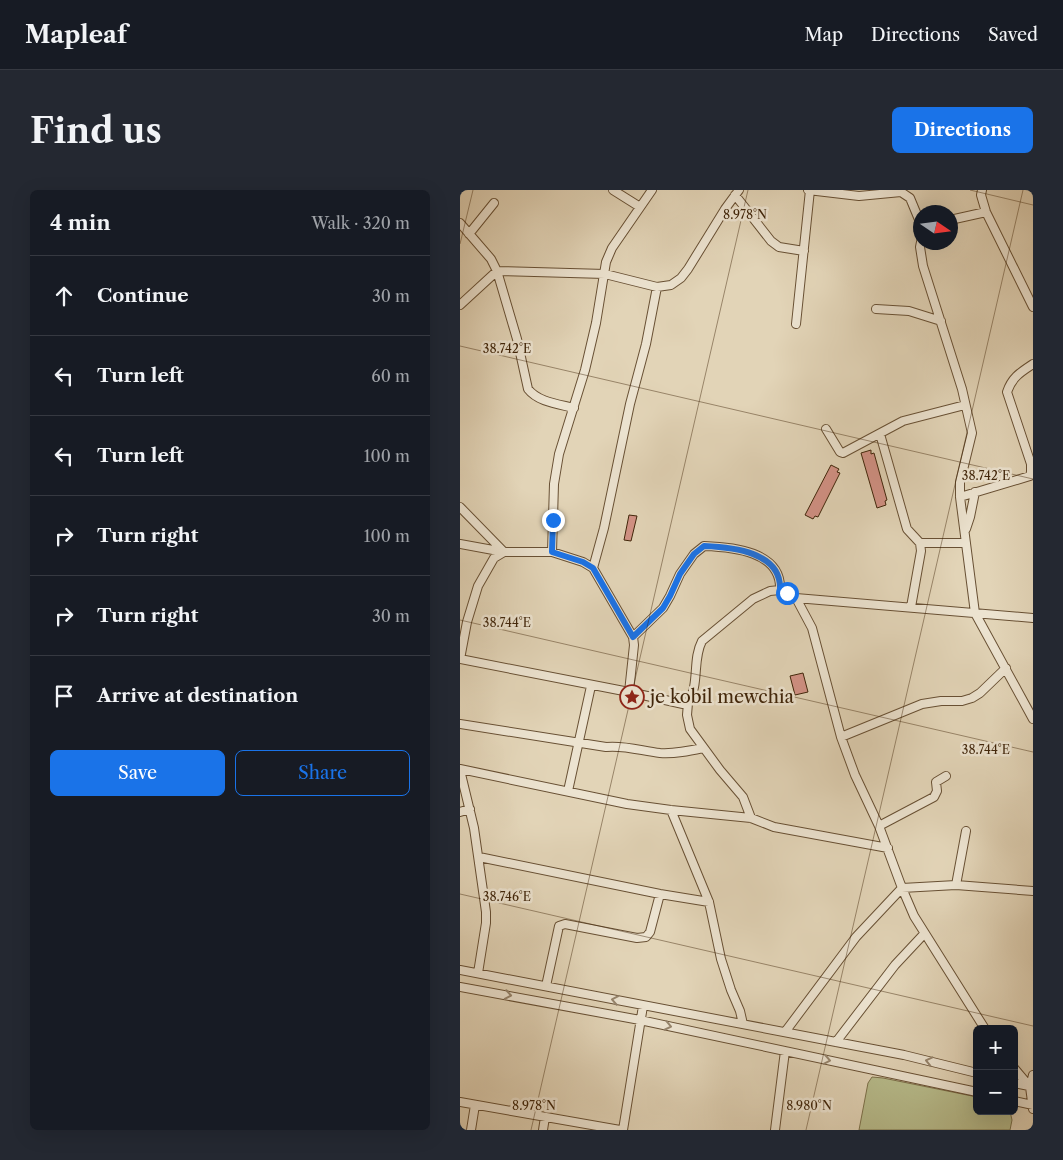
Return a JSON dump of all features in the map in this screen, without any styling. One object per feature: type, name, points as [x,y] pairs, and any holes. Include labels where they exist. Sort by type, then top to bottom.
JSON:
[{"type":"street","points":[[612,190],[640,207]]},
{"type":"street","points":[[552,552],[554,484],[559,454],[574,408],[596,324],[606,262],[612,248],[652,190]]},
{"type":"street","points":[[796,324],[809,190],[859,196],[901,192],[910,198],[913,205]]},
{"type":"street","points":[[982,190],[981,195],[986,212],[1033,307]]},
{"type":"street","points":[[460,305],[497,271],[605,274],[657,287],[671,285],[681,278],[688,269],[737,193],[771,241],[779,247],[804,251]]},
{"type":"street","points":[[469,234],[494,204]]},
{"type":"street","points":[[958,218],[986,212]]},
{"type":"street","points":[[460,223],[491,259],[497,271],[517,339],[528,389],[533,395],[540,398],[574,408]]},
{"type":"street","points":[[920,250],[923,266],[941,321],[972,433],[960,482],[960,497],[975,613],[1033,719]]},
{"type":"street","points":[[593,568],[604,528],[630,404],[646,344],[657,287]]},
{"type":"street","points":[[876,309],[909,311],[941,321]]},
{"type":"street","points":[[960,497],[1030,476],[1031,464],[1007,392],[1010,382],[1015,376],[1033,364]]},
{"type":"street","points":[[826,429],[840,452],[843,453],[903,422],[965,405]]},
{"type":"street","points":[[880,434],[907,530],[920,543],[921,551],[911,607]]},
{"type":"street","points":[[965,532],[975,492]]},
{"type":"street","points":[[460,507],[504,552]]},
{"type":"street","points":[[920,543],[966,543]]},
{"type":"street","points":[[460,544],[504,552],[552,552],[583,562],[593,568],[633,637],[634,646],[629,692]]},
{"type":"street","points":[[633,637],[663,608],[680,574],[694,554],[704,546],[733,548],[756,555],[768,562],[776,572],[780,581],[780,590]]},
{"type":"street","points":[[504,552],[494,558],[478,586],[467,622],[460,659],[683,704],[688,703]]},
{"type":"street","points":[[751,818],[743,797],[690,729],[687,715],[688,703],[696,681],[697,649],[702,641],[753,598],[770,591],[780,590],[796,598],[1033,618]]},
{"type":"street","points":[[796,598],[812,628],[841,737],[855,775],[879,826],[914,916],[982,1025]]},
{"type":"street","points":[[841,737],[922,704],[941,700],[962,701],[972,698],[980,693],[1006,668]]},
{"type":"street","points":[[568,790],[591,686]]},
{"type":"street","points":[[460,724],[578,743],[606,747],[618,746],[662,753],[676,753],[703,748]]},
{"type":"street","points":[[478,973],[486,923],[479,857],[460,769],[568,790],[627,804],[751,818],[774,827],[888,848]]},
{"type":"street","points":[[879,826],[934,797],[937,791],[936,782],[946,776]]},
{"type":"street","points":[[460,812],[470,809]]},
{"type":"street","points":[[671,810],[709,902],[721,958],[743,1024]]},
{"type":"street","points":[[956,885],[966,832]]},
{"type":"street","points":[[479,857],[660,894],[709,902]]},
{"type":"street","points":[[785,1032],[856,937],[902,888],[956,885],[1033,891]]},
{"type":"street","points":[[546,986],[559,926],[565,924],[646,938],[650,932],[660,894]]},
{"type":"street","points":[[836,1042],[895,965],[924,934]]},
{"type":"street","points":[[460,970],[904,1055],[973,1072]]},
{"type":"street","points":[[460,987],[640,1020],[973,1091]]},
{"type":"street","points":[[460,1102],[621,1130],[643,1006]]},
{"type":"street","points":[[775,1130],[785,1051]]},
{"type":"street","points":[[1016,1070],[1031,1087]]},
{"type":"street","points":[[1018,1102],[1033,1106],[1031,1087],[1033,1075]]},
{"type":"street","points":[[1018,1083],[1031,1087]]},
{"type":"street","points":[[471,1130],[475,1105]]},
{"type":"street","points":[[543,1130],[545,1117]]},
{"type":"green space","points":[[872,1077],[883,1078],[973,1096],[973,1115],[1011,1115],[1010,1130],[859,1130],[868,1083]]},
{"type":"building","points":[[871,450],[871,454],[874,453],[887,500],[885,501],[886,505],[877,508],[861,453]]},
{"type":"building","points":[[831,465],[839,469],[837,472],[840,473],[818,517],[815,516],[813,519],[805,515]]},
{"type":"building","points":[[629,515],[637,516],[631,541],[624,540]]},
{"type":"building","points":[[803,673],[808,692],[795,695],[790,676]]},
{"type":"place","name":"je kobil mewchia","points":[[632,697]]},
{"type":"route","points":[[553,520],[552,552],[583,562],[593,568],[633,637],[663,608],[680,574],[694,554],[704,546],[733,548],[756,555],[768,562],[780,581],[780,590],[787,593]]}]
